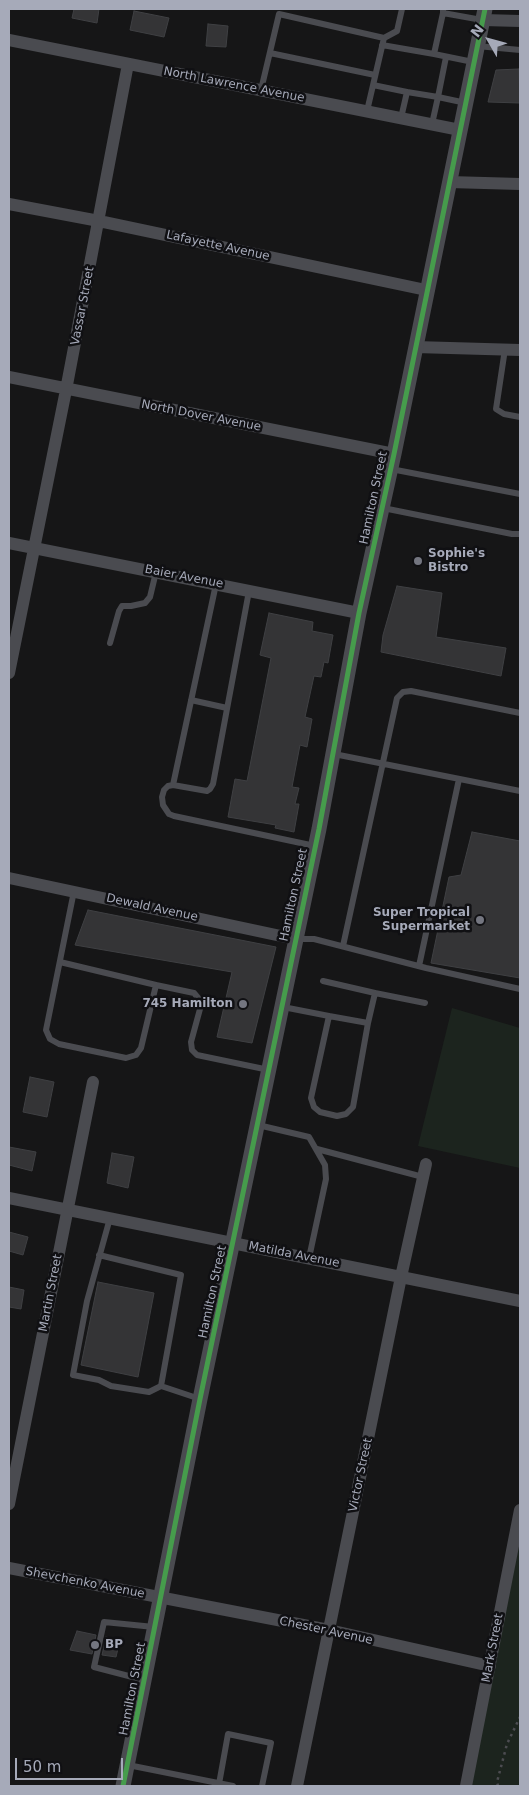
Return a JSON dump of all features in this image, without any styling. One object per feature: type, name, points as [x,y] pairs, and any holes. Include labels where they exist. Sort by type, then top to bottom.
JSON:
[{"type":"street","points":[[484,14],[520,21]]},
{"type":"street","name":"Hamilton Street","points":[[123,1786],[200,1399],[234,1243],[315,846],[360,612],[484,14]]},
{"type":"street","name":"North Lawrence Avenue","points":[[9,40],[460,130]]},
{"type":"street","name":"Vassar Street","points":[[9,673],[66,390],[128,64]]},
{"type":"street","points":[[449,182],[520,184]]},
{"type":"street","name":"Lafayette Avenue","points":[[9,204],[99,221],[426,290]]},
{"type":"street","points":[[415,346],[520,350]]},
{"type":"street","name":"North Dover Avenue","points":[[9,378],[392,462]]},
{"type":"street","name":"Baier Avenue","points":[[9,542],[360,612]]},
{"type":"street","name":"Dewald Avenue","points":[[9,878],[295,939]]},
{"type":"street","name":"Martin Street","points":[[9,1504],[93,1082]]},
{"type":"street","name":"Victor Street","points":[[297,1786],[401,1277],[426,1164]]},
{"type":"street","name":"Matilda Avenue","points":[[9,1198],[520,1301]]},
{"type":"street","name":"Mark Street","points":[[466,1786],[520,1510]]},
{"type":"street","name":"Shevchenko Avenue","points":[[9,1568],[161,1598]]},
{"type":"street","name":"Chester Avenue","points":[[161,1598],[328,1630],[490,1666]]},
{"type":"lane","points":[[367,111],[383,42],[397,31],[402,9]]},
{"type":"lane","points":[[434,54],[443,11],[484,14]]},
{"type":"lane","points":[[261,90],[279,12],[383,42],[474,62]]},
{"type":"lane","points":[[477,46],[520,50]]},
{"type":"lane","points":[[270,53],[375,75]]},
{"type":"lane","points":[[432,124],[446,57]]},
{"type":"lane","points":[[373,85],[466,103]]},
{"type":"lane","points":[[401,118],[407,92]]},
{"type":"lane","points":[[505,349],[496,409],[504,414],[520,417]]},
{"type":"lane","points":[[392,462],[520,494]]},
{"type":"lane","points":[[382,508],[520,534]]},
{"type":"lane","points":[[110,644],[122,606],[145,603],[150,597],[156,572]]},
{"type":"lane","points":[[173,785],[216,584]]},
{"type":"lane","points":[[249,590],[213,784],[210,789],[204,790],[173,785],[168,786],[164,790],[162,797],[165,810],[169,814],[315,846]]},
{"type":"lane","points":[[344,946],[397,698],[403,692],[412,691],[520,713]]},
{"type":"lane","points":[[191,700],[227,708]]},
{"type":"lane","points":[[333,754],[520,790]]},
{"type":"lane","points":[[419,966],[459,779]]},
{"type":"lane","points":[[74,891],[46,1030],[50,1039],[59,1044],[126,1058],[136,1055],[141,1048],[156,985]]},
{"type":"lane","points":[[295,939],[314,939],[520,990]]},
{"type":"lane","points":[[60,962],[194,993],[199,999],[200,1009],[191,1042],[192,1050],[197,1055],[269,1070]]},
{"type":"lane","points":[[323,981],[425,1003]]},
{"type":"lane","points":[[329,1016],[312,1098],[314,1107],[320,1112],[337,1116],[346,1114],[353,1107],[375,993]]},
{"type":"lane","points":[[281,1007],[368,1023]]},
{"type":"lane","points":[[258,1125],[309,1137],[325,1165],[326,1179],[309,1258]]},
{"type":"lane","points":[[317,1149],[423,1177]]},
{"type":"lane","points":[[110,1218],[87,1301],[73,1375],[99,1380],[111,1386],[149,1392],[161,1386],[200,1399]]},
{"type":"lane","points":[[99,1255],[181,1275],[161,1386]]},
{"type":"lane","points":[[145,1680],[94,1667],[104,1622],[156,1627]]},
{"type":"lane","points":[[219,1784],[228,1734],[271,1742],[262,1786]]},
{"type":"lane","points":[[128,1765],[233,1786]]},
{"type":"path","points":[[498,1786],[497,1782],[507,1744],[520,1717]]},
{"type":"shaded area","points":[[452,1008],[520,1028],[520,1168],[418,1146]]},
{"type":"shaded area","points":[[520,1539],[520,1786],[470,1786]]},
{"type":"building","points":[[74,9],[99,9],[97,23],[72,18]]},
{"type":"building","points":[[134,11],[169,18],[164,37],[130,30]]},
{"type":"building","points":[[208,24],[228,26],[226,47],[206,46]]},
{"type":"building","points":[[519,69],[520,103],[488,102],[496,70]]},
{"type":"building","points":[[397,586],[442,593],[436,637],[506,648],[501,676],[381,652],[383,635]]},
{"type":"building","points":[[269,613],[313,622],[312,631],[333,635],[328,663],[324,662],[321,677],[314,676],[305,717],[312,719],[307,747],[300,745],[292,787],[299,788],[295,804],[299,804],[294,832],[275,828],[276,825],[228,817],[235,779],[247,781],[271,658],[260,655]]},
{"type":"building","name":"Super Tropical Supermarket","points":[[472,832],[520,841],[520,978],[431,963],[449,877],[461,875]]},
{"type":"building","name":"745 Hamilton","points":[[88,910],[276,947],[252,1043],[217,1037],[232,972],[75,945]]},
{"type":"building","points":[[30,1077],[54,1082],[47,1117],[23,1112]]},
{"type":"building","points":[[9,1147],[36,1152],[32,1171],[9,1165]]},
{"type":"building","points":[[112,1153],[134,1157],[128,1188],[107,1183]]},
{"type":"building","points":[[9,1232],[28,1237],[23,1255],[9,1251]]},
{"type":"building","points":[[98,1282],[154,1293],[138,1377],[81,1365]]},
{"type":"building","points":[[9,1287],[24,1290],[21,1309],[9,1307]]},
{"type":"building","points":[[77,1631],[96,1635],[92,1654],[70,1650]]},
{"type":"building","points":[[106,1637],[120,1640],[116,1657],[102,1655]]},
{"type":"cycle path","points":[[123,1786],[200,1399],[319,829],[359,613],[394,454],[485,9]]},
{"type":"place","name":"Sophie's Bistro","points":[[418,561]]},
{"type":"place","name":"Super Tropical Supermarket","points":[[480,920]]},
{"type":"place","name":"745 Hamilton","points":[[243,1004]]},
{"type":"place","name":"BP","points":[[95,1645]]}]
